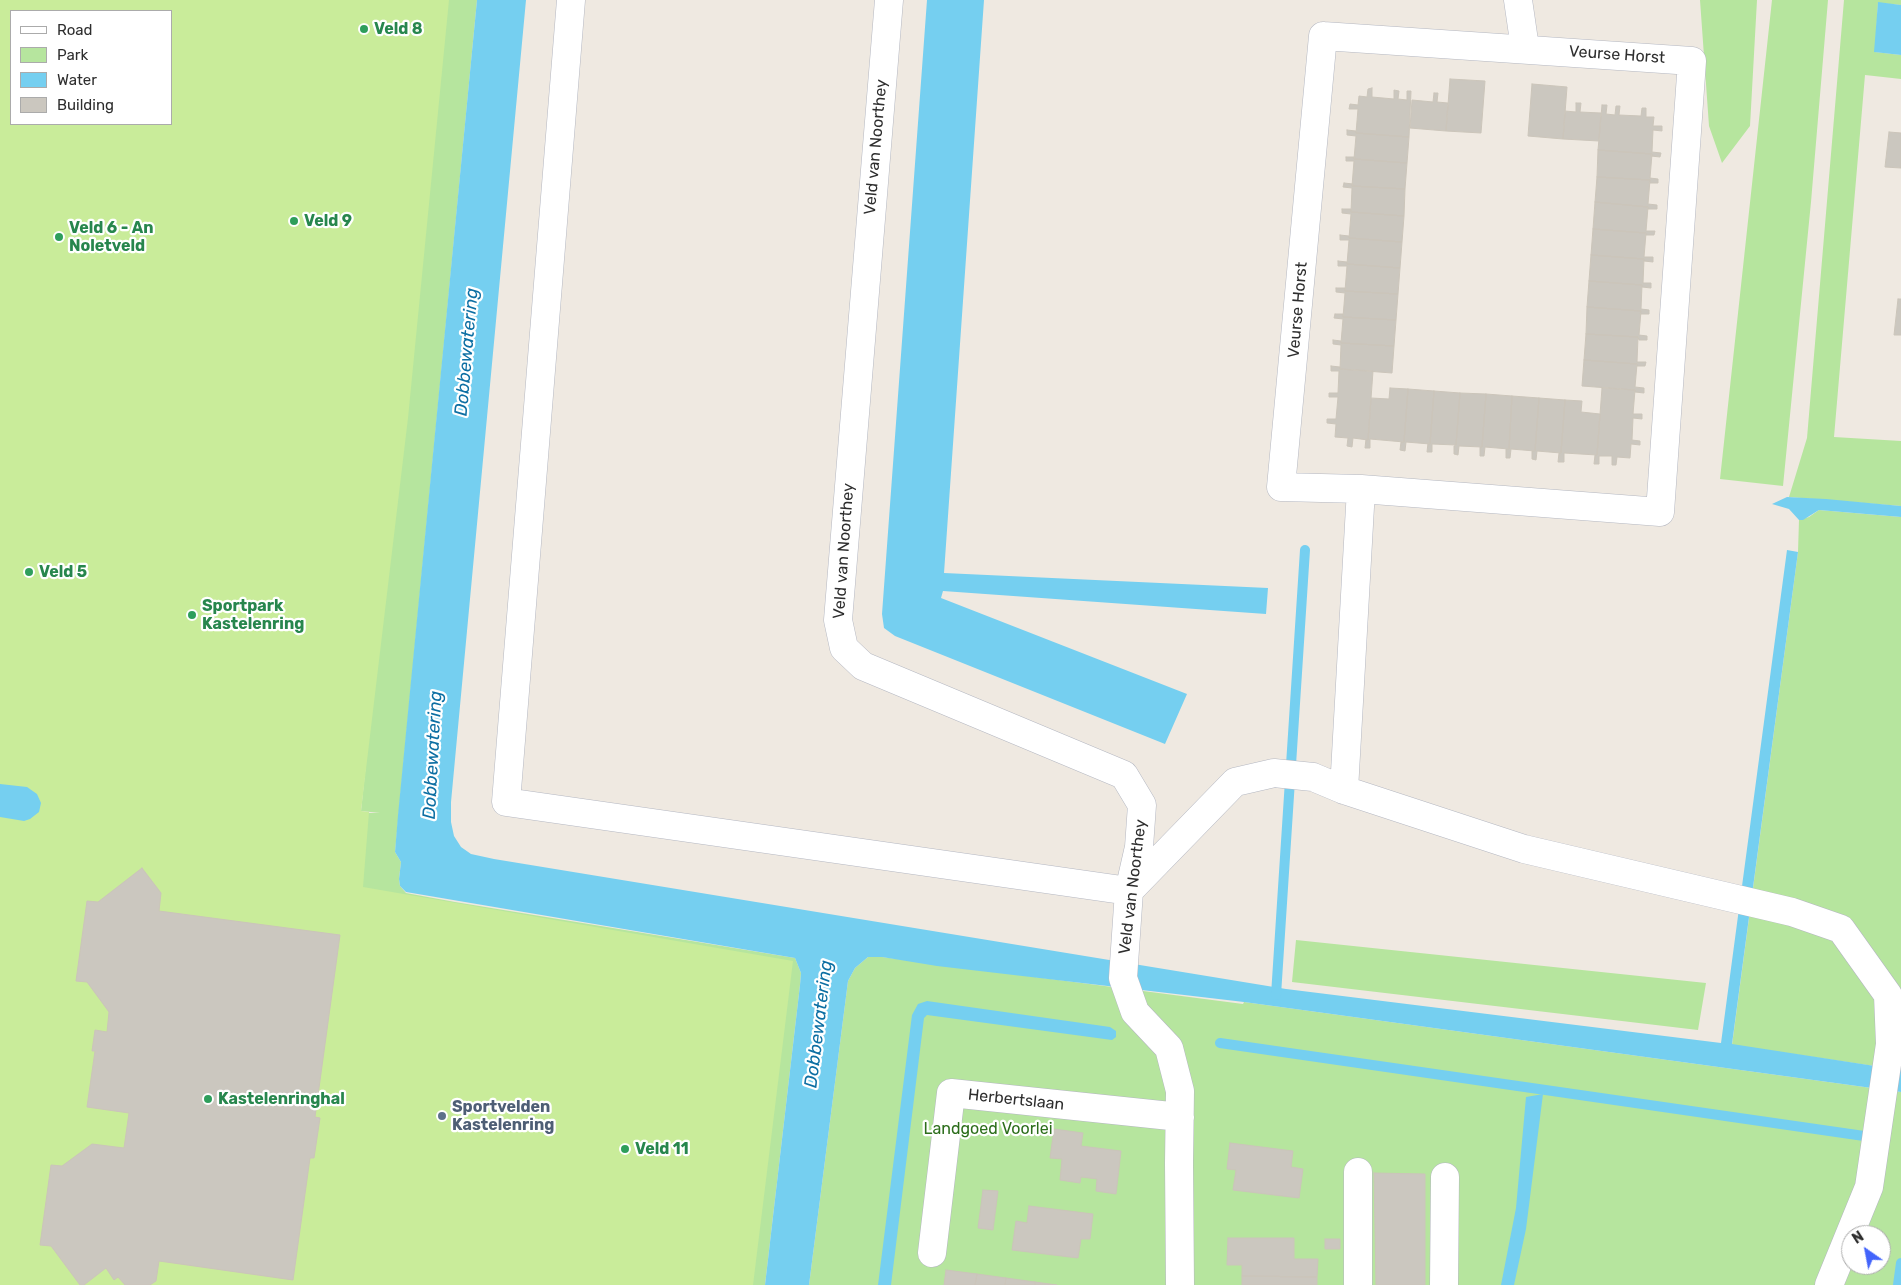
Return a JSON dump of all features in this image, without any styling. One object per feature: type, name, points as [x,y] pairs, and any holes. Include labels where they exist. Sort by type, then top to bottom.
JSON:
[{"type":"street","points":[[571,0],[506,802],[1129,891],[1235,782],[1274,774],[1313,778],[1524,849],[1792,912],[1841,930],[1888,995],[1890,1044],[1869,1187],[1829,1285]]},
{"type":"street","name":"Veld van Noorthey","points":[[889,0],[838,620],[844,648],[863,666],[1124,775],[1142,805],[1139,847],[1129,891],[1123,978],[1135,1012],[1170,1048],[1180,1091],[1180,1117]]},
{"type":"street","points":[[1518,0],[1525,48]]},
{"type":"street","name":"Veurse Horst","points":[[1323,36],[1525,48],[1692,61],[1660,512],[1361,489],[1281,487],[1323,36]]},
{"type":"street","points":[[1344,790],[1361,489]]},
{"type":"street","name":"Herbertslaan","points":[[932,1253],[951,1093],[1180,1117]]},
{"type":"street","points":[[1180,1117],[1180,1285]]},
{"type":"street","points":[[1358,1172],[1358,1285]]},
{"type":"street","points":[[1444,1285],[1445,1177]]},
{"type":"green space","name":"Sportpark Kastelenring","points":[[0,0],[449,0],[408,418],[361,811],[369,812],[363,887],[793,961],[753,1285],[0,1285]]},
{"type":"green space","points":[[446,0],[477,0],[395,852],[401,862],[400,886],[406,893],[455,902],[795,958],[801,973],[800,985],[765,1285],[703,1285],[359,891],[362,813],[380,813],[361,811]]},
{"type":"green space","points":[[1700,0],[1757,0],[1750,126],[1722,163],[1709,126]]},
{"type":"green space","points":[[1772,0],[1828,0],[1811,202],[1783,486],[1720,479]]},
{"type":"green space","points":[[1844,0],[1901,0],[1901,5],[1878,3],[1875,52],[1901,55],[1901,79],[1865,75],[1834,437],[1901,441],[1901,506],[1789,497],[1807,438]]},
{"type":"green space","points":[[1819,510],[1901,517],[1901,1070],[1732,1045],[1798,552],[1799,520],[1809,517]]},
{"type":"green space","points":[[1296,940],[1706,983],[1698,1030],[1292,982]]},
{"type":"green space","name":"Landgoed Voorlei","points":[[868,957],[882,957],[1243,1004],[1244,1002],[1901,1092],[1901,1285],[809,1285],[848,981],[855,968]]},
{"type":"water","name":"Dobbewatering","points":[[477,0],[526,0],[451,802],[451,822],[454,836],[461,847],[471,854],[494,859],[1286,989],[1721,1043],[1787,550],[1798,552],[1732,1044],[1901,1070],[1901,1092],[1244,1002],[937,966],[882,957],[868,957],[855,968],[848,981],[809,1285],[765,1285],[800,985],[801,973],[795,958],[406,892],[400,886],[401,862],[395,852],[398,815]]},
{"type":"water","points":[[927,0],[984,0],[944,573],[1268,588],[1266,614],[943,591],[941,598],[1187,694],[1165,744],[895,636],[884,628],[882,614]]},
{"type":"water","points":[[1878,2],[1901,5],[1901,55],[1874,52]]},
{"type":"water","points":[[1787,497],[1901,506],[1901,517],[1819,510],[1803,520],[1799,520],[1789,509],[1772,504]]},
{"type":"water","points":[[0,784],[27,787],[37,794],[41,803],[39,812],[24,821],[0,817]]},
{"type":"water","points":[[927,1001],[1110,1027],[1116,1031],[1116,1037],[1112,1040],[927,1015],[924,1018],[891,1285],[878,1285],[912,1015],[918,1004]]},
{"type":"water","points":[[1543,1094],[1526,1229],[1514,1285],[1501,1285],[1516,1208],[1526,1097]]},
{"type":"building","points":[[1450,79],[1485,81],[1481,133],[1446,131]]},
{"type":"building","points":[[1532,84],[1567,87],[1563,139],[1528,136]]},
{"type":"building","points":[[1372,88],[1372,97],[1394,99],[1394,90],[1399,91],[1398,99],[1407,100],[1407,91],[1411,91],[1409,137],[1356,133],[1358,109],[1349,109],[1350,104],[1358,105],[1359,96],[1367,97],[1368,89]]},
{"type":"building","points":[[1434,93],[1438,93],[1437,102],[1448,103],[1446,131],[1410,128],[1412,100],[1433,102]]},
{"type":"building","points":[[1576,103],[1581,103],[1580,112],[1601,113],[1599,141],[1563,139],[1565,111],[1576,112]]},
{"type":"building","points":[[1602,105],[1607,105],[1606,114],[1615,115],[1616,106],[1620,106],[1619,115],[1641,116],[1642,108],[1646,108],[1646,117],[1654,117],[1653,126],[1662,126],[1662,131],[1653,130],[1652,152],[1661,153],[1660,157],[1651,156],[1652,154],[1598,150]]},
{"type":"building","points":[[1347,130],[1356,131],[1356,133],[1409,137],[1407,163],[1354,159],[1356,136],[1347,135]]},
{"type":"building","points":[[1889,132],[1901,133],[1901,168],[1885,167]]},
{"type":"building","points":[[1598,150],[1652,154],[1650,178],[1658,179],[1658,183],[1649,183],[1650,180],[1597,177]]},
{"type":"building","points":[[1346,157],[1407,163],[1405,189],[1352,186],[1354,161],[1346,161]]},
{"type":"building","points":[[1597,177],[1650,180],[1648,204],[1657,205],[1657,209],[1595,202]]},
{"type":"building","points":[[1344,183],[1353,184],[1352,186],[1405,189],[1404,216],[1351,212],[1352,188],[1343,187]]},
{"type":"building","points":[[1595,202],[1648,207],[1646,231],[1655,231],[1654,235],[1593,229]]},
{"type":"building","points":[[1342,209],[1351,209],[1351,212],[1404,216],[1402,242],[1349,238],[1351,214],[1342,213]]},
{"type":"building","points":[[1593,229],[1646,233],[1644,257],[1653,257],[1653,262],[1644,261],[1644,259],[1591,255]]},
{"type":"building","points":[[1340,235],[1349,236],[1349,238],[1402,242],[1400,268],[1347,264],[1349,240],[1340,240]]},
{"type":"building","points":[[1591,255],[1644,259],[1643,283],[1651,283],[1651,288],[1642,287],[1642,285],[1589,281]]},
{"type":"building","points":[[1338,261],[1347,262],[1347,264],[1400,268],[1398,294],[1345,291],[1347,266],[1338,266]]},
{"type":"building","points":[[1589,281],[1642,285],[1641,309],[1649,310],[1649,314],[1640,314],[1641,311],[1587,307]]},
{"type":"building","points":[[1336,288],[1345,288],[1345,291],[1398,294],[1396,320],[1343,317],[1345,293],[1336,292]]},
{"type":"building","points":[[1898,299],[1901,299],[1901,335],[1894,335]]},
{"type":"building","points":[[1587,307],[1641,311],[1639,335],[1647,336],[1647,340],[1639,340],[1638,337],[1586,334]]},
{"type":"building","points":[[1335,314],[1343,314],[1343,317],[1396,320],[1394,346],[1341,343],[1343,319],[1334,318]]},
{"type":"building","points":[[1586,334],[1638,337],[1637,362],[1646,362],[1645,366],[1584,360]]},
{"type":"building","points":[[1333,340],[1341,341],[1341,343],[1394,346],[1392,373],[1340,369],[1341,345],[1333,344]]},
{"type":"building","points":[[1584,360],[1637,364],[1635,387],[1644,388],[1644,393],[1635,392],[1635,390],[1582,386]]},
{"type":"building","points":[[1331,366],[1340,367],[1340,369],[1373,371],[1368,440],[1353,438],[1352,447],[1347,446],[1348,438],[1335,437],[1336,424],[1327,423],[1327,419],[1336,419],[1338,397],[1329,397],[1329,393],[1338,393],[1339,371],[1331,371]]},
{"type":"building","points":[[1390,388],[1408,389],[1404,442],[1370,439],[1370,448],[1365,448],[1366,439],[1368,440],[1371,398],[1389,399]]},
{"type":"building","points":[[1602,388],[1635,390],[1633,414],[1642,414],[1642,419],[1633,418],[1632,440],[1640,441],[1640,445],[1631,444],[1630,458],[1617,457],[1616,465],[1612,465],[1612,456],[1599,456],[1599,464],[1594,464],[1595,455],[1597,455]]},
{"type":"building","points":[[1408,389],[1434,391],[1430,444],[1406,442],[1405,451],[1400,450],[1401,442],[1404,442]]},
{"type":"building","points":[[1434,391],[1460,393],[1456,445],[1432,444],[1432,452],[1427,452],[1428,443],[1430,444]]},
{"type":"building","points":[[1460,393],[1486,394],[1482,447],[1459,446],[1458,455],[1454,454],[1454,446],[1456,445]]},
{"type":"building","points":[[1486,394],[1512,396],[1509,449],[1485,447],[1484,456],[1480,456],[1480,447],[1482,447]]},
{"type":"building","points":[[1512,396],[1539,398],[1535,451],[1511,449],[1510,458],[1506,458],[1506,449],[1509,449]]},
{"type":"building","points":[[1539,398],[1565,400],[1561,453],[1537,451],[1536,460],[1532,459],[1532,451],[1535,451]]},
{"type":"building","points":[[1565,400],[1582,401],[1581,412],[1600,414],[1597,455],[1564,453],[1564,462],[1558,462],[1559,453],[1561,453]]},
{"type":"building","points":[[142,868],[161,893],[159,911],[340,935],[315,1117],[320,1118],[314,1158],[310,1158],[293,1280],[159,1261],[156,1281],[150,1285],[125,1285],[118,1277],[114,1280],[106,1268],[84,1285],[80,1285],[51,1246],[40,1245],[51,1165],[62,1166],[92,1144],[124,1148],[129,1113],[87,1107],[95,1051],[92,1051],[95,1030],[107,1032],[109,1012],[87,982],[76,981],[87,901],[98,902]]},
{"type":"building","points":[[1054,1129],[1083,1133],[1081,1146],[1121,1151],[1116,1194],[1096,1191],[1097,1179],[1081,1177],[1080,1183],[1060,1180],[1062,1159],[1050,1158]]},
{"type":"building","points":[[1230,1143],[1293,1151],[1291,1167],[1303,1169],[1299,1198],[1233,1190],[1236,1170],[1227,1169]]},
{"type":"building","points":[[1374,1173],[1425,1174],[1425,1285],[1376,1285]]},
{"type":"building","points":[[983,1190],[998,1191],[993,1230],[978,1228]]},
{"type":"building","points":[[1029,1206],[1093,1214],[1090,1239],[1081,1239],[1078,1258],[1012,1250],[1016,1221],[1027,1223]]},
{"type":"building","points":[[1228,1238],[1294,1238],[1294,1259],[1318,1259],[1317,1277],[1242,1276],[1242,1265],[1227,1265]]},
{"type":"building","points":[[1325,1239],[1340,1239],[1340,1249],[1325,1249]]},
{"type":"building","points":[[946,1270],[977,1274],[975,1285],[944,1285]]},
{"type":"building","points":[[977,1274],[1006,1278],[1005,1285],[975,1285]]},
{"type":"building","points":[[1242,1276],[1317,1277],[1317,1285],[1242,1285]]},
{"type":"building","points":[[1006,1278],[1035,1282],[1035,1285],[1005,1285]]},
{"type":"building","points":[[1035,1282],[1057,1285],[1035,1285]]},
{"type":"waterway","points":[[1276,995],[1305,550]]},
{"type":"waterway","points":[[1220,1043],[1864,1136]]},
{"type":"waterway","points":[[1898,1285],[1901,1263]]},
{"type":"place","name":"Veld 8","points":[[364,29]]},
{"type":"place","name":"Veld 9","points":[[294,221]]},
{"type":"place","name":"Veld 6 - An Noletveld","points":[[59,237]]},
{"type":"place","name":"Veld 5","points":[[29,572]]},
{"type":"place","name":"Sportpark Kastelenring","points":[[192,615]]},
{"type":"place","name":"Kastelenringhal","points":[[208,1099]]},
{"type":"place","name":"Sportvelden Kastelenring","points":[[442,1116]]},
{"type":"place","name":"Veld 11","points":[[625,1149]]}]
